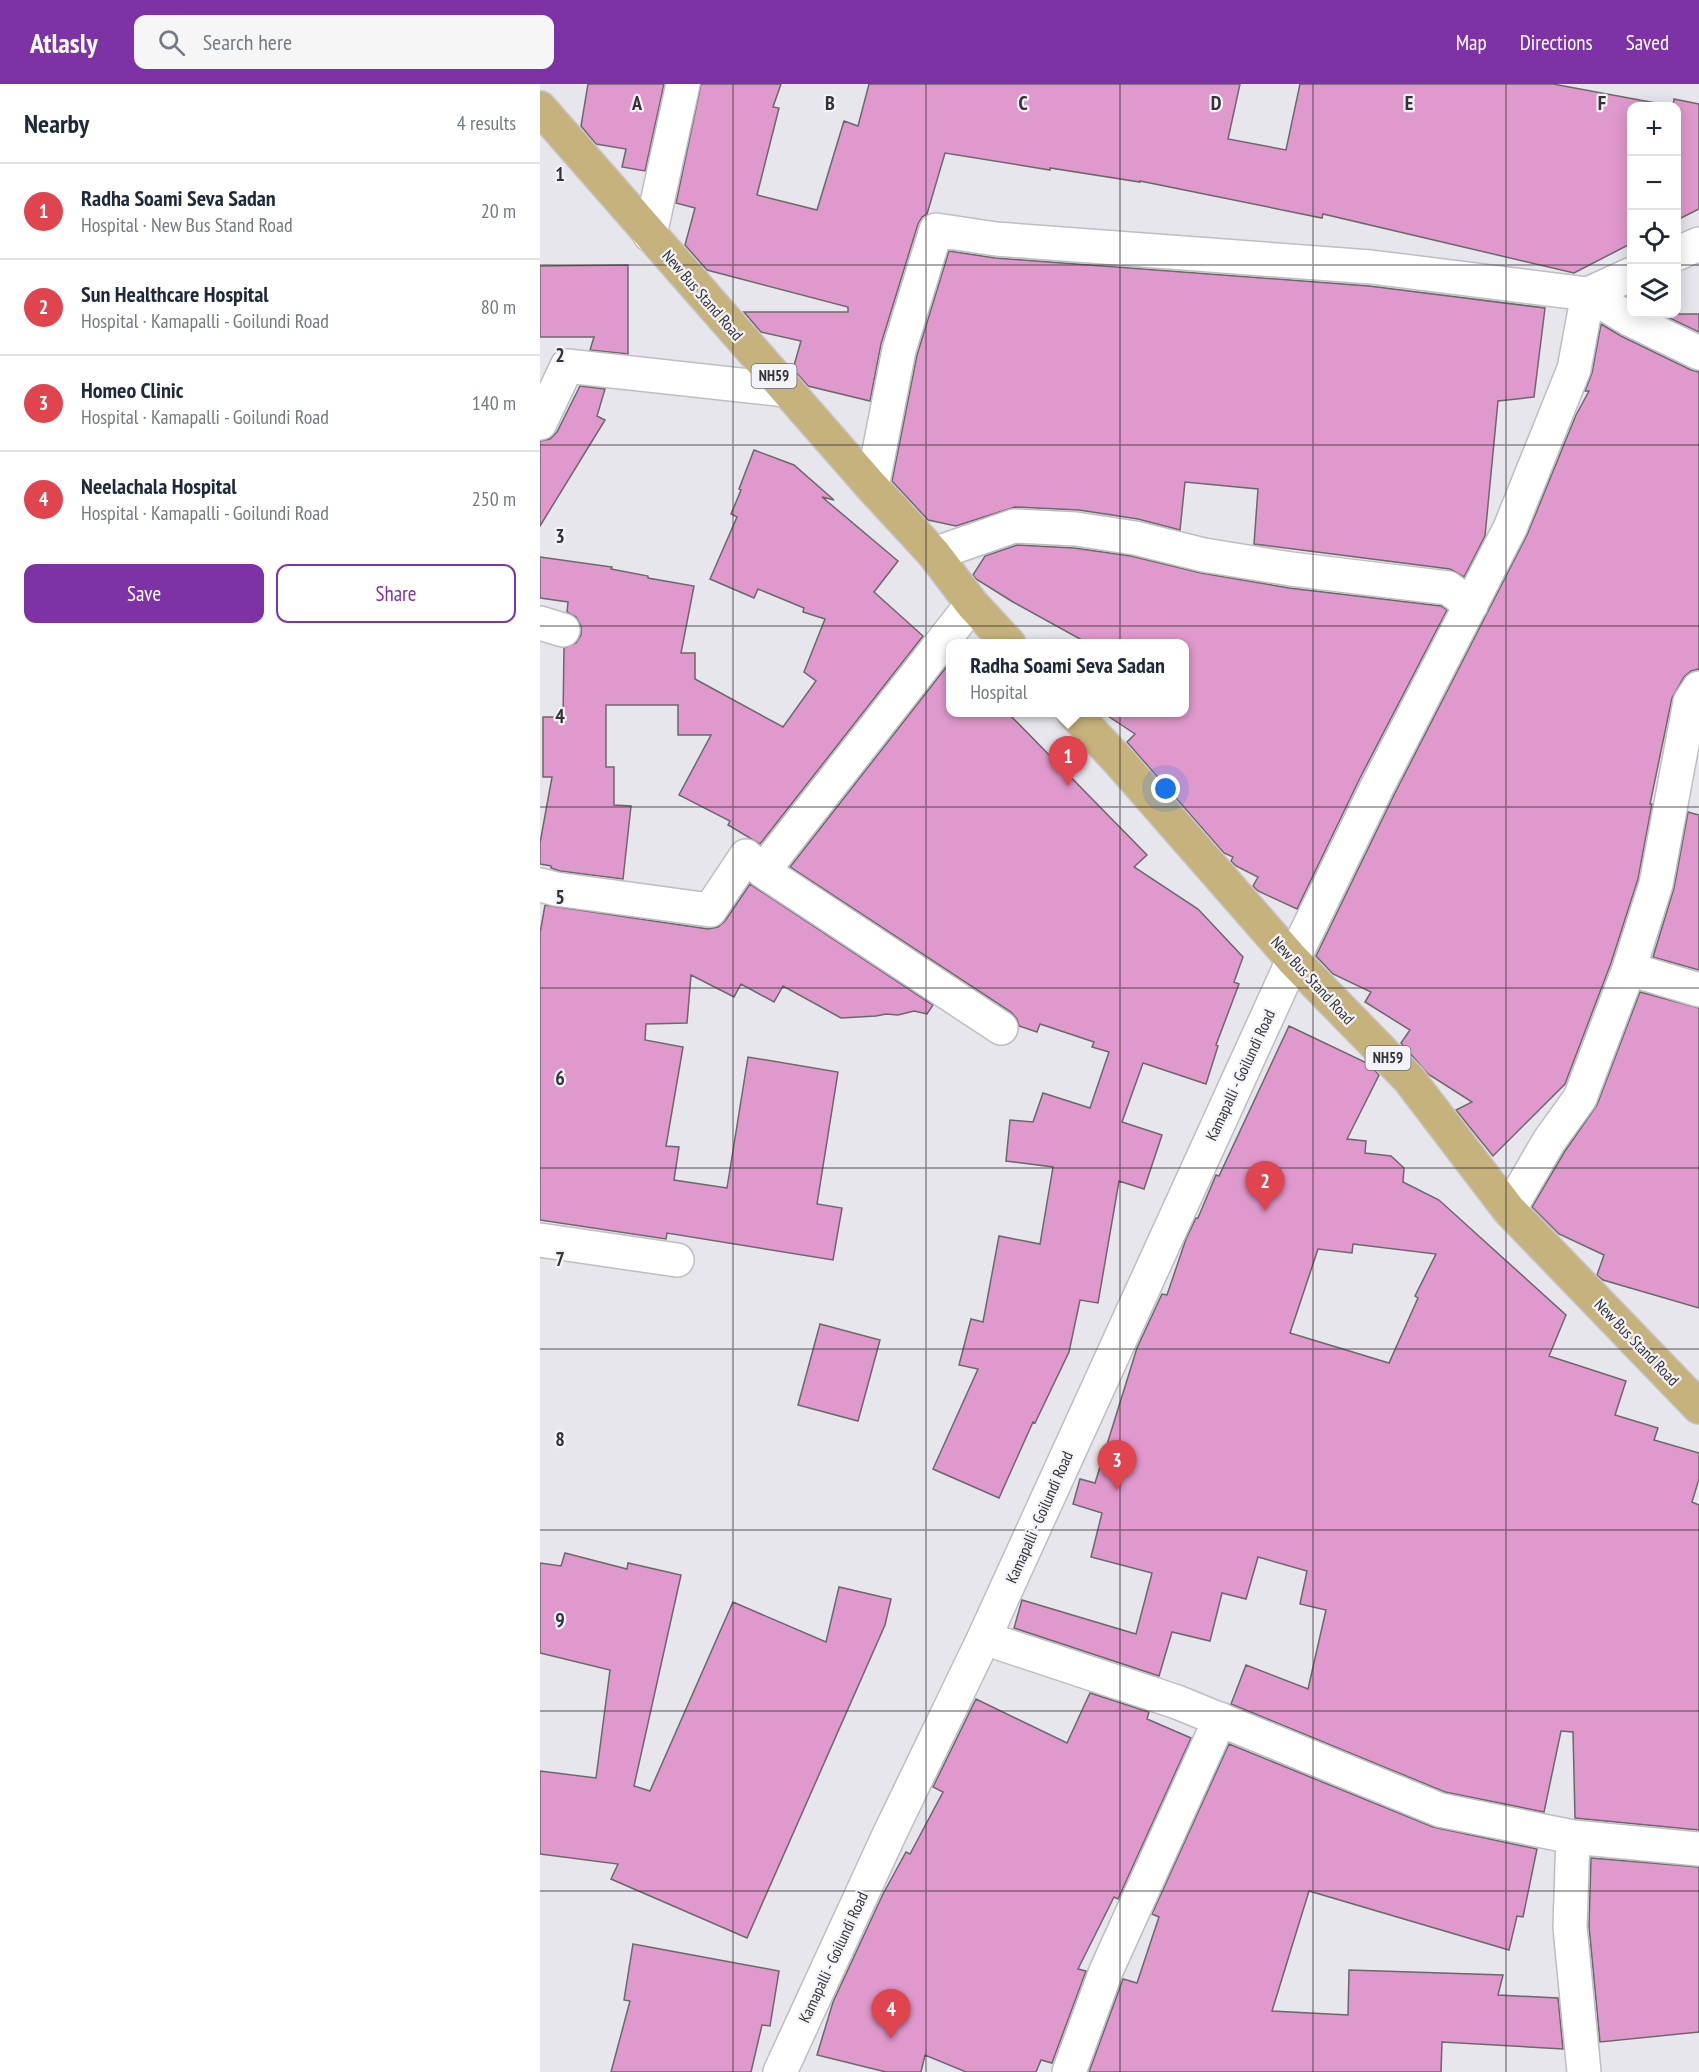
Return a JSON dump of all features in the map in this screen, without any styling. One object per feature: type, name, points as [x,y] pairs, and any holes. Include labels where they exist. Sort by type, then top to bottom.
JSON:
[{"type":"highway","name":"New Bus Stand Road","points":[[540,108],[786,390],[934,554],[972,604],[1004,639]]},
{"type":"highway","name":"New Bus Stand Road","points":[[1078,717],[1293,960],[1409,1079],[1509,1210],[1699,1407]]},
{"type":"street","points":[[650,235],[683,84]]},
{"type":"street","points":[[872,487],[899,350],[936,231],[996,239],[1371,267],[1588,294],[1629,319],[1699,353]]},
{"type":"street","points":[[1681,252],[1699,244]]},
{"type":"street","points":[[1588,294],[1627,276]]},
{"type":"street","name":"Kamapalli - Goilundi Road","points":[[780,2072],[889,1835],[984,1638],[1293,960],[1377,787],[1510,528],[1574,369],[1588,294]]},
{"type":"street","points":[[540,423],[567,366],[786,390]]},
{"type":"street","points":[[934,554],[1014,526],[1077,529],[1135,538],[1215,557],[1291,569],[1448,588],[1471,605]]},
{"type":"street","points":[[763,871],[972,604]]},
{"type":"street","points":[[1509,1210],[1549,1141],[1580,1098],[1629,969],[1656,884],[1687,713],[1690,702],[1699,688]]},
{"type":"street","points":[[540,885],[710,910],[746,856],[763,871],[1001,1028]]},
{"type":"street","points":[[1629,969],[1699,990]]},
{"type":"street","points":[[540,1240],[678,1260]]},
{"type":"street","points":[[984,1638],[1177,1702],[1440,1810],[1573,1837],[1699,1849]]},
{"type":"street","points":[[1069,2072],[1106,1971],[1220,1719]]},
{"type":"street","points":[[1573,1837],[1570,1927],[1584,2072]]},
{"type":"building","points":[[588,84],[664,84],[645,171],[622,167],[626,149],[596,144],[581,126]]},
{"type":"building","points":[[701,84],[781,84],[773,107],[779,108],[757,195],[817,210],[844,121],[858,126],[869,84],[1240,84],[1228,139],[1286,150],[1300,84],[1553,84],[1650,102],[1627,102],[1627,246],[1574,273],[1323,214],[1322,218],[1140,181],[1050,168],[1050,170],[945,153],[927,214],[918,224],[881,344],[870,401],[808,386],[793,369],[801,341],[761,332],[744,312],[848,312],[848,307],[707,270],[685,245],[695,208],[676,203]]},
{"type":"building","points":[[1674,99],[1699,104],[1699,209],[1681,218],[1681,102],[1674,102]]},
{"type":"building","points":[[949,251],[995,258],[1369,286],[1545,308],[1534,397],[1498,401],[1485,536],[1464,577],[1450,569],[1254,544],[1258,489],[1185,482],[1180,530],[1138,519],[1079,510],[1015,507],[956,526],[928,520],[892,481],[917,355]]},
{"type":"building","points":[[628,265],[628,354],[590,350],[594,337],[540,337],[540,266]]},
{"type":"building","points":[[1681,314],[1699,314],[1699,332],[1669,318],[1681,318]]},
{"type":"building","points":[[1601,324],[1621,336],[1699,372],[1699,669],[1691,671],[1684,677],[1672,698],[1650,804],[1652,804],[1638,879],[1611,963],[1565,1084],[1493,1156],[1456,1110],[1472,1102],[1428,1074],[1401,1043],[1410,1030],[1365,1002],[1371,992],[1333,974],[1316,956],[1394,795],[1527,535],[1576,415],[1589,391],[1585,391],[1592,373]]},
{"type":"building","points":[[580,386],[605,389],[597,416],[605,420],[540,526],[540,441],[550,439],[557,432]]},
{"type":"building","points":[[754,450],[794,465],[834,500],[822,497],[898,561],[874,592],[923,636],[760,844],[728,825],[730,821],[679,795],[711,735],[678,735],[678,705],[606,705],[606,767],[614,767],[614,805],[631,806],[623,879],[560,871],[540,864],[540,843],[552,777],[543,777],[543,717],[563,717],[564,648],[576,643],[581,635],[581,626],[576,617],[567,612],[568,602],[540,598],[540,557],[612,567],[611,569],[648,576],[648,578],[694,586],[681,653],[695,653],[695,679],[783,727],[816,681],[804,672],[825,619],[803,612],[804,608],[758,589],[754,598],[710,579],[737,517],[731,514]]},
{"type":"building","points":[[1017,545],[1074,548],[1131,556],[1201,573],[1289,588],[1441,606],[1447,610],[1360,778],[1297,909],[1258,891],[1253,886],[1258,877],[1231,861],[1233,857],[1224,853],[1127,742],[1135,734],[1110,717],[1189,717],[1189,639],[1080,639],[976,579],[973,575],[985,556]]},
{"type":"building","points":[[946,667],[946,717],[1012,717],[1147,855],[1134,867],[1198,909],[1243,957],[1234,982],[1239,984],[1216,1045],[1218,1046],[1206,1084],[1143,1063],[1122,1122],[1162,1135],[1144,1189],[1119,1181],[1098,1303],[1080,1300],[1069,1352],[1035,1423],[1033,1422],[999,1498],[933,1469],[978,1369],[959,1365],[971,1319],[983,1322],[999,1236],[1040,1244],[1053,1167],[1006,1161],[1010,1120],[1033,1122],[1043,1093],[1090,1108],[1109,1052],[1092,1047],[1094,1042],[1040,1024],[1037,1032],[1019,1026],[1011,1012],[790,867]]},
{"type":"building","points":[[1688,812],[1699,815],[1699,970],[1653,957],[1674,888]]},
{"type":"building","points":[[750,884],[933,1005],[927,1014],[914,1011],[898,1015],[841,1018],[783,986],[774,1002],[741,984],[734,997],[691,975],[687,1023],[646,1024],[645,1040],[683,1047],[666,1146],[679,1147],[674,1180],[727,1188],[748,1057],[838,1072],[817,1204],[842,1208],[833,1260],[667,1233],[666,1239],[540,1220],[540,933],[545,905],[708,929],[718,927],[725,921]]},
{"type":"building","points":[[1640,992],[1699,1008],[1699,1308],[1603,1280],[1597,1275],[1604,1255],[1559,1234],[1532,1207],[1565,1151],[1597,1105]]},
{"type":"building","points":[[1289,1026],[1369,1064],[1379,1075],[1347,1139],[1366,1141],[1365,1153],[1391,1156],[1404,1168],[1403,1182],[1439,1200],[1566,1315],[1549,1356],[1626,1381],[1615,1415],[1658,1428],[1654,1440],[1699,1453],[1699,1479],[1692,1502],[1699,1505],[1699,1830],[1575,1818],[1573,1732],[1561,1731],[1544,1812],[1445,1792],[1231,1704],[1246,1665],[1308,1689],[1326,1610],[1300,1604],[1307,1571],[1258,1557],[1246,1599],[1222,1593],[1210,1641],[1172,1632],[1159,1676],[1014,1628],[1022,1600],[1136,1634],[1152,1573],[1091,1557],[1102,1513],[1073,1504],[1080,1479],[1095,1483],[1137,1348],[1162,1294],[1167,1295],[1186,1239],[1198,1218],[1216,1175],[1219,1176]],"holes":[[[1353,1244],[1436,1254],[1415,1296],[1418,1298],[1389,1363],[1290,1333],[1318,1249],[1352,1253]]]},
{"type":"building","points":[[820,1324],[880,1340],[858,1421],[798,1405]]},
{"type":"building","points":[[565,1553],[627,1569],[628,1563],[681,1575],[634,1786],[650,1791],[733,1602],[826,1642],[839,1587],[891,1599],[885,1625],[747,1938],[611,1879],[618,1864],[540,1854],[540,1771],[596,1778],[610,1670],[540,1653],[540,1563],[561,1566]]},
{"type":"building","points":[[1090,1693],[1149,1712],[1147,1719],[1191,1738],[1118,1899],[1114,1897],[1078,1969],[1086,1971],[1052,2063],[1041,2060],[1036,2072],[966,2072],[925,2055],[921,2072],[886,2072],[817,2055],[833,2002],[883,1894],[906,1852],[910,1854],[943,1792],[933,1787],[976,1699],[1067,1743]]},
{"type":"building","points":[[1229,1744],[1433,1827],[1537,1849],[1523,1917],[1517,1916],[1509,1950],[1309,1891],[1272,2011],[1348,2015],[1349,1970],[1503,1975],[1498,1995],[1558,1998],[1563,2049],[1442,2042],[1441,2072],[1089,2072],[1123,1979],[1137,1983],[1159,1917],[1152,1914]]},
{"type":"building","points":[[1591,1858],[1699,1867],[1699,2032],[1600,2042],[1589,1926]]},
{"type":"building","points":[[633,1944],[779,1971],[770,2026],[762,2025],[751,2072],[611,2072],[630,2001],[624,2000]]},
{"type":"place","name":"Radha Soami Seva Sadan","points":[[1068,786]]},
{"type":"place","name":"Sun Healthcare Hospital","points":[[1265,1211]]},
{"type":"place","name":"Homeo Clinic","points":[[1117,1490]]},
{"type":"place","name":"Neelachala Hospital","points":[[891,2039]]}]
